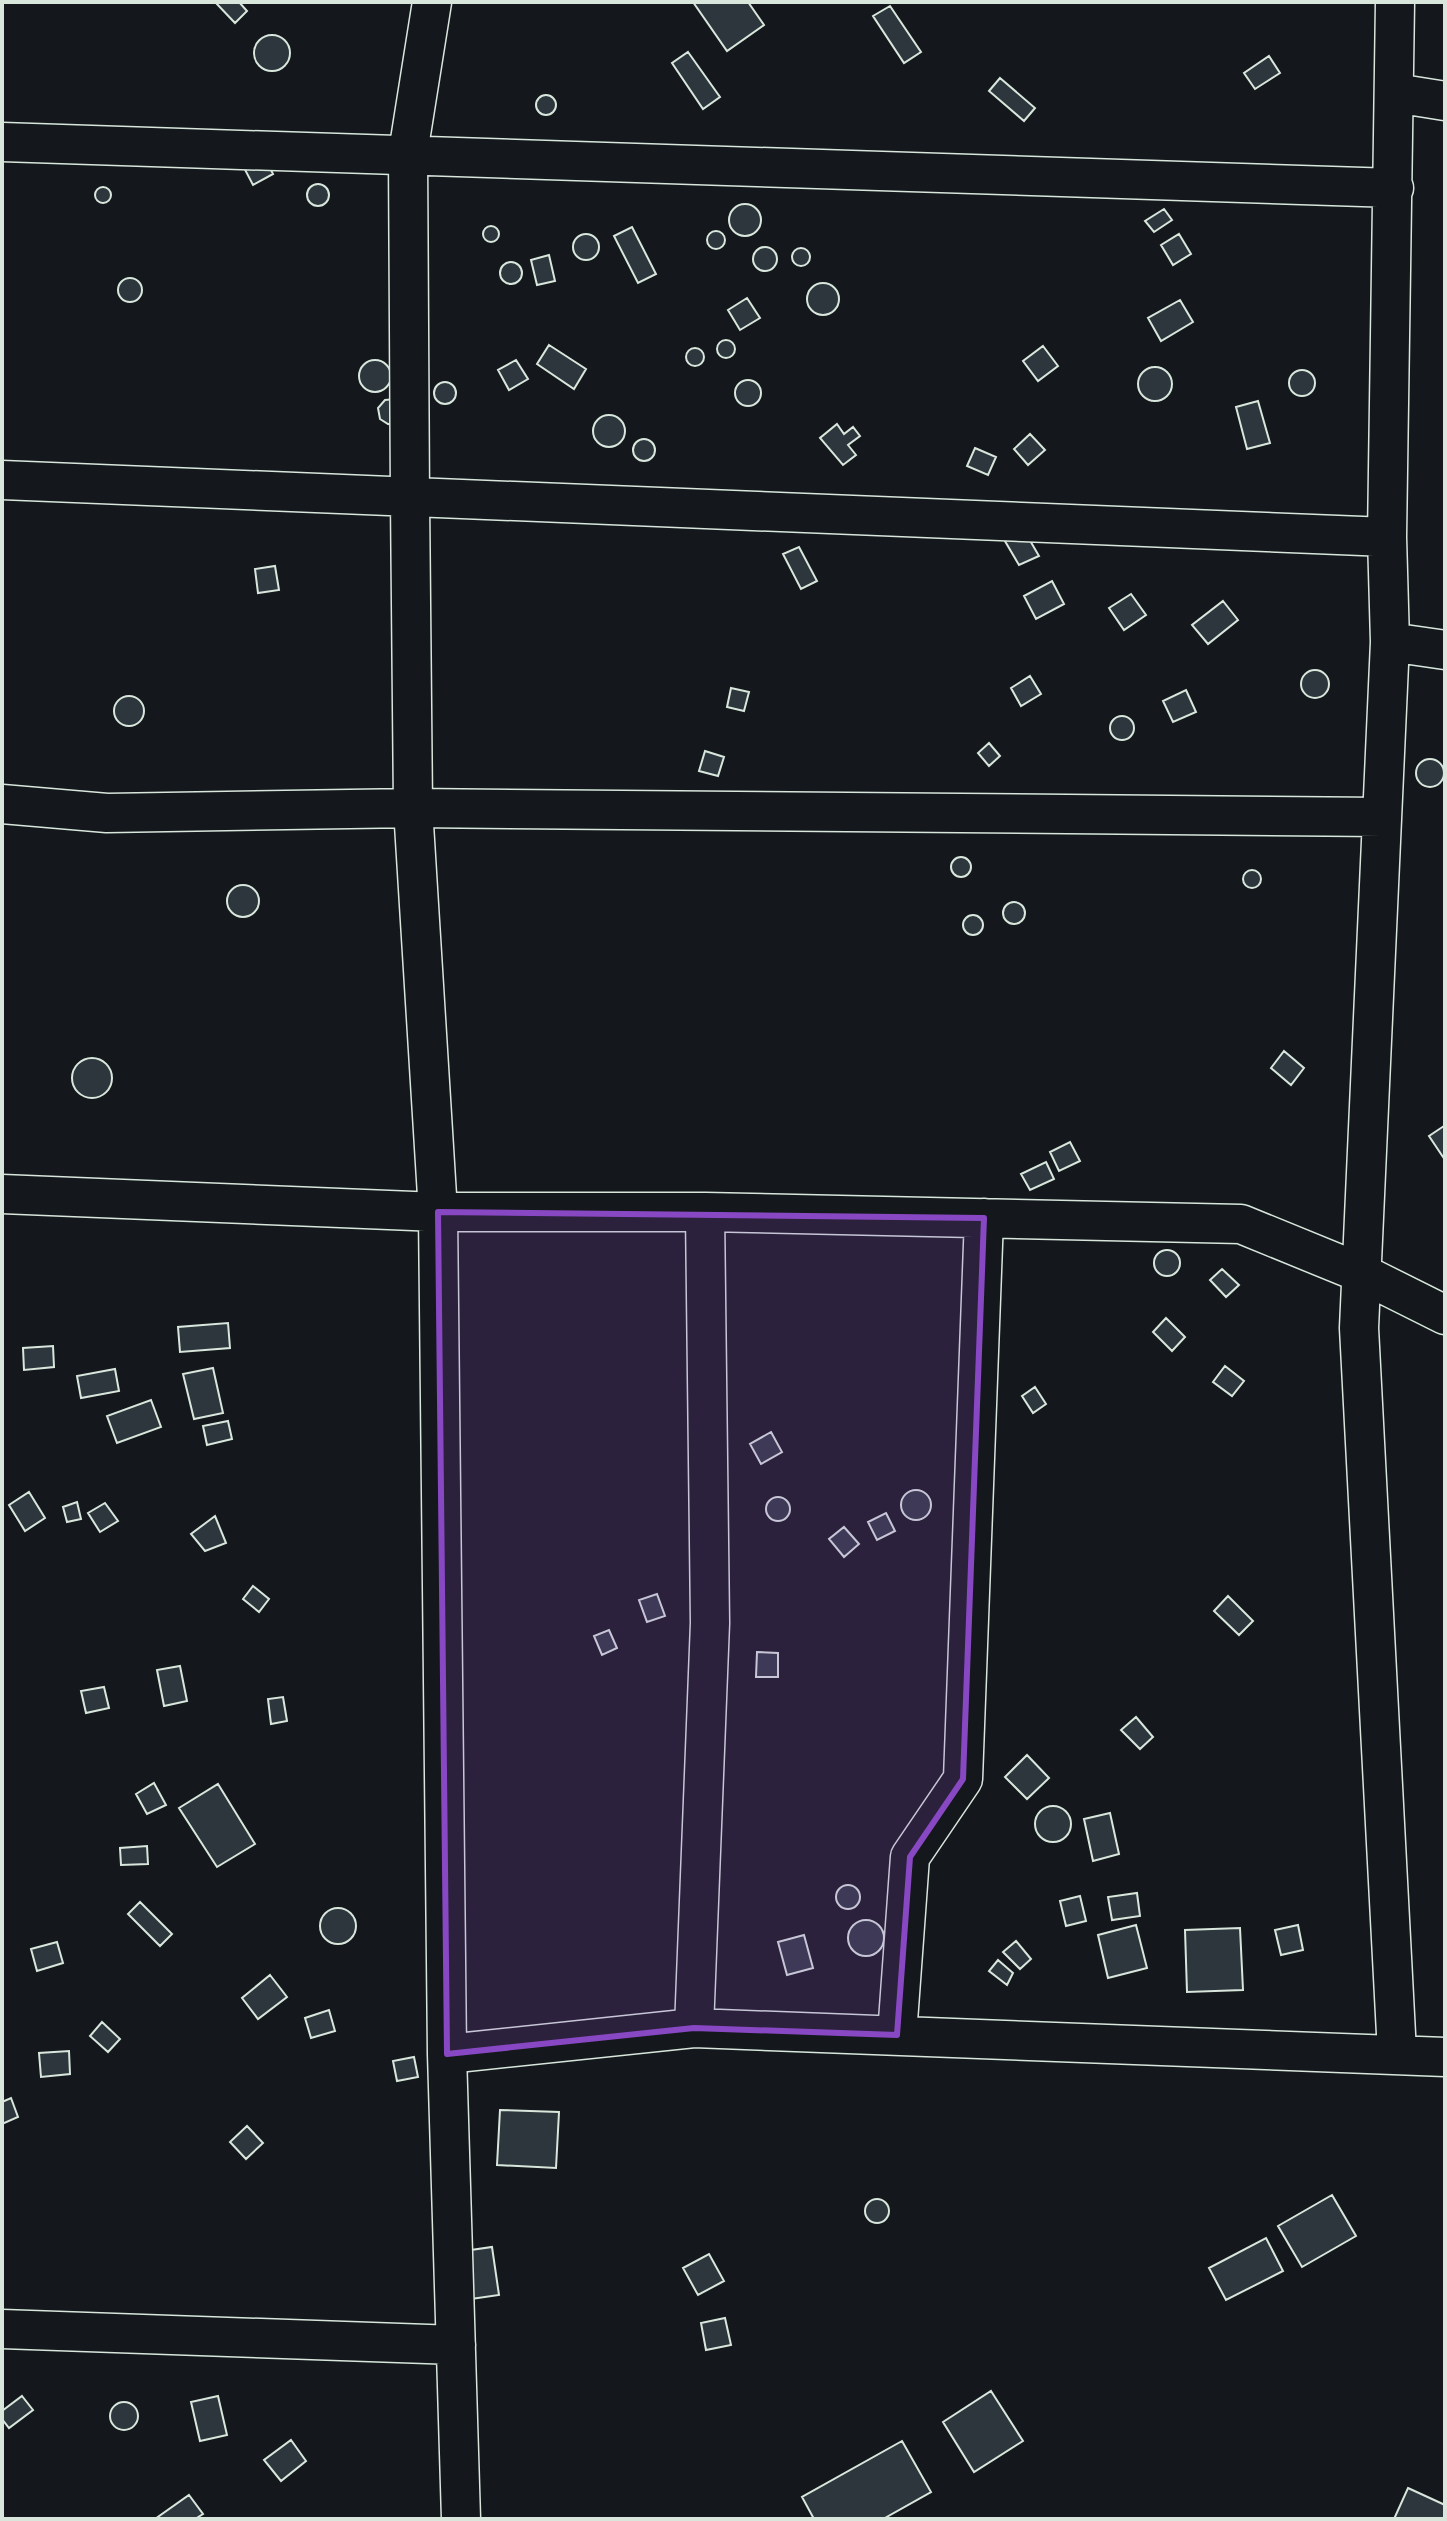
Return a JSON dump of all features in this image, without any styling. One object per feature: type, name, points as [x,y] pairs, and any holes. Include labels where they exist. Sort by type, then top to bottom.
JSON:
[{"type":"street","points":[[432,2],[408,153],[413,808],[438,1212],[447,2054],[461,2519]]},
{"type":"street","points":[[1395,2],[1387,537],[1390,642],[1359,1328],[1397,2053]]},
{"type":"street","points":[[1395,93],[1445,101]]},
{"type":"street","points":[[2,142],[408,153],[1394,188]]},
{"type":"street","points":[[2,480],[410,500],[1387,537]]},
{"type":"street","points":[[1390,642],[1445,650]]},
{"type":"street","points":[[2,804],[107,813],[413,808],[1382,817]]},
{"type":"street","points":[[2,1194],[438,1212],[705,1212],[1241,1224],[1361,1273],[1445,1315]]},
{"type":"street","points":[[694,2028],[710,1623],[705,1212]]},
{"type":"street","points":[[897,2035],[910,1857],[963,1779],[984,1218]]},
{"type":"street","points":[[447,2054],[694,2028],[1445,2057]]},
{"type":"street","points":[[2,2329],[456,2345]]},
{"type":"highlighted area","points":[[438,1212],[984,1218],[963,1779],[910,1857],[897,2035],[694,2028],[447,2054]]},
{"type":"building","points":[[215,2],[239,2],[247,11],[235,23]]},
{"type":"building","points":[[693,2],[748,2],[764,25],[727,51]]},
{"type":"building","points":[[890,6],[921,52],[904,63],[873,16]]},
{"type":"building","points":[[272,35],[285,40],[290,53],[285,66],[272,71],[259,66],[254,53],[259,40]]},
{"type":"building","points":[[688,52],[720,97],[703,109],[672,63]]},
{"type":"building","points":[[1269,56],[1280,73],[1255,89],[1244,73]]},
{"type":"building","points":[[1000,78],[1035,108],[1024,121],[989,91]]},
{"type":"building","points":[[546,95],[553,98],[556,105],[553,112],[546,115],[539,112],[536,105],[539,98]]},
{"type":"building","points":[[262,152],[273,174],[253,185],[241,162]]},
{"type":"building","points":[[318,184],[326,187],[329,195],[326,203],[318,206],[310,203],[307,195],[310,187]]},
{"type":"building","points":[[100,187],[106,187],[111,195],[109,201],[100,203],[95,198],[95,192]]},
{"type":"building","points":[[745,204],[756,209],[761,220],[756,231],[745,236],[734,231],[729,220],[734,209]]},
{"type":"building","points":[[1164,209],[1172,220],[1154,232],[1145,221]]},
{"type":"building","points":[[488,226],[494,226],[499,234],[497,240],[488,242],[483,237],[483,231]]},
{"type":"building","points":[[632,227],[656,274],[638,283],[614,236]]},
{"type":"building","points":[[712,231],[720,231],[725,240],[723,247],[712,249],[707,244],[707,236]]},
{"type":"building","points":[[586,234],[596,237],[599,247],[596,257],[586,260],[576,257],[573,247],[576,237]]},
{"type":"building","points":[[1179,234],[1191,254],[1173,265],[1161,245]]},
{"type":"building","points":[[765,247],[776,254],[777,259],[770,270],[765,271],[754,264],[753,259],[760,248]]},
{"type":"building","points":[[797,248],[805,248],[810,257],[808,264],[797,266],[792,261],[792,253]]},
{"type":"building","points":[[549,255],[555,281],[537,285],[531,260]]},
{"type":"building","points":[[511,262],[519,265],[522,273],[519,281],[511,284],[503,281],[500,273],[503,265]]},
{"type":"building","points":[[130,278],[139,281],[142,290],[139,299],[130,302],[121,299],[118,290],[121,281]]},
{"type":"building","points":[[823,283],[834,288],[839,299],[834,310],[823,315],[812,310],[807,299],[812,288]]},
{"type":"building","points":[[747,298],[760,318],[740,330],[728,310]]},
{"type":"building","points":[[1180,300],[1193,322],[1161,341],[1148,318]]},
{"type":"building","points":[[722,340],[730,340],[735,349],[733,356],[722,358],[717,353],[717,345]]},
{"type":"building","points":[[549,345],[586,369],[574,389],[537,364]]},
{"type":"building","points":[[1043,346],[1058,366],[1038,381],[1023,361]]},
{"type":"building","points":[[695,348],[704,357],[695,366],[686,357]]},
{"type":"building","points":[[375,360],[386,365],[391,376],[386,387],[375,392],[364,387],[359,376],[364,365]]},
{"type":"building","points":[[516,360],[528,379],[509,390],[498,370]]},
{"type":"building","points":[[1155,367],[1167,372],[1172,384],[1167,396],[1155,401],[1143,396],[1138,384],[1143,372]]},
{"type":"building","points":[[1302,370],[1311,374],[1315,383],[1311,392],[1302,396],[1293,392],[1289,383],[1293,374]]},
{"type":"building","points":[[748,380],[757,384],[761,393],[757,402],[748,406],[739,402],[735,393],[739,384]]},
{"type":"building","points":[[441,382],[449,382],[456,393],[449,404],[441,404],[434,397],[434,389]]},
{"type":"building","points":[[395,399],[394,425],[380,419],[378,408],[385,400]]},
{"type":"building","points":[[1258,401],[1270,443],[1247,449],[1236,407]]},
{"type":"building","points":[[609,415],[620,420],[625,431],[620,442],[609,447],[598,442],[593,431],[598,420]]},
{"type":"building","points":[[837,424],[844,434],[853,427],[860,436],[848,445],[856,455],[843,465],[820,438]]},
{"type":"building","points":[[1030,434],[1045,450],[1028,465],[1014,449]]},
{"type":"building","points":[[644,439],[652,442],[655,450],[652,458],[644,461],[636,458],[633,450],[636,442]]},
{"type":"building","points":[[975,448],[996,457],[988,475],[967,466]]},
{"type":"building","points":[[1021,525],[1039,556],[1019,565],[1002,536]]},
{"type":"building","points":[[799,547],[817,581],[801,589],[783,554]]},
{"type":"building","points":[[275,566],[279,590],[258,593],[255,569]]},
{"type":"building","points":[[1052,581],[1064,604],[1036,619],[1024,596]]},
{"type":"building","points":[[1131,594],[1146,615],[1124,630],[1109,608]]},
{"type":"building","points":[[1223,601],[1238,620],[1208,644],[1192,625]]},
{"type":"building","points":[[1315,670],[1325,674],[1329,684],[1325,694],[1315,698],[1305,694],[1301,684],[1305,674]]},
{"type":"building","points":[[1030,676],[1041,694],[1021,706],[1011,688]]},
{"type":"building","points":[[731,688],[749,692],[744,711],[727,707]]},
{"type":"building","points":[[1186,690],[1196,712],[1173,722],[1163,701]]},
{"type":"building","points":[[129,696],[140,700],[144,711],[140,722],[129,726],[118,722],[114,711],[118,700]]},
{"type":"building","points":[[1122,716],[1130,720],[1134,728],[1130,736],[1122,740],[1114,736],[1110,728],[1114,720]]},
{"type":"building","points":[[989,743],[1000,756],[989,766],[978,753]]},
{"type":"building","points":[[705,751],[724,757],[718,776],[699,771]]},
{"type":"building","points":[[1430,759],[1440,763],[1444,773],[1440,783],[1430,787],[1420,783],[1416,773],[1420,763]]},
{"type":"building","points":[[961,857],[968,860],[971,867],[968,874],[961,877],[954,874],[951,867],[954,860]]},
{"type":"building","points":[[1252,870],[1261,879],[1252,888],[1243,879]]},
{"type":"building","points":[[243,885],[254,890],[259,901],[254,912],[243,917],[232,912],[227,901],[232,890]]},
{"type":"building","points":[[1014,902],[1022,905],[1025,913],[1022,921],[1014,924],[1006,921],[1003,913],[1006,905]]},
{"type":"building","points":[[973,915],[980,918],[983,925],[980,932],[973,935],[966,932],[963,925],[966,918]]},
{"type":"building","points":[[1284,1051],[1304,1068],[1291,1085],[1271,1068]]},
{"type":"building","points":[[92,1058],[106,1064],[112,1078],[106,1092],[92,1098],[78,1092],[72,1078],[78,1064]]},
{"type":"building","points":[[1444,1126],[1445,1155],[1443,1157],[1429,1136]]},
{"type":"building","points":[[1070,1142],[1080,1161],[1059,1171],[1050,1152]]},
{"type":"building","points":[[1046,1162],[1054,1179],[1030,1190],[1021,1174]]},
{"type":"building","points":[[1167,1250],[1176,1254],[1180,1263],[1176,1272],[1167,1276],[1158,1272],[1154,1263],[1158,1254]]},
{"type":"building","points":[[1222,1269],[1239,1285],[1226,1297],[1210,1280]]},
{"type":"building","points":[[1166,1318],[1185,1337],[1172,1351],[1153,1332]]},
{"type":"building","points":[[228,1323],[230,1348],[180,1352],[178,1327]]},
{"type":"building","points":[[53,1346],[54,1367],[24,1370],[23,1348]]},
{"type":"building","points":[[1225,1366],[1244,1381],[1232,1396],[1213,1382]]},
{"type":"building","points":[[213,1368],[223,1413],[194,1419],[183,1374]]},
{"type":"building","points":[[115,1369],[119,1391],[81,1398],[77,1376]]},
{"type":"building","points":[[1035,1387],[1046,1404],[1033,1413],[1022,1396]]},
{"type":"building","points":[[151,1400],[161,1427],[117,1443],[107,1416]]},
{"type":"building","points":[[228,1421],[232,1439],[207,1445],[203,1426]]},
{"type":"building","points":[[771,1432],[782,1452],[761,1464],[750,1444]]},
{"type":"building","points":[[916,1490],[922,1491],[930,1499],[930,1511],[922,1519],[916,1520],[910,1519],[902,1511],[901,1505],[902,1499],[910,1491]]},
{"type":"building","points":[[29,1492],[45,1518],[25,1531],[9,1505]]},
{"type":"building","points":[[778,1497],[786,1501],[790,1509],[786,1517],[778,1521],[770,1517],[766,1509],[770,1501]]},
{"type":"building","points":[[77,1502],[81,1519],[67,1522],[63,1507]]},
{"type":"building","points":[[105,1503],[118,1521],[100,1532],[88,1513]]},
{"type":"building","points":[[886,1513],[895,1531],[877,1540],[868,1522]]},
{"type":"building","points":[[215,1516],[226,1543],[205,1551],[191,1534]]},
{"type":"building","points":[[844,1527],[859,1544],[844,1557],[829,1539]]},
{"type":"building","points":[[253,1586],[269,1599],[259,1612],[243,1599]]},
{"type":"building","points":[[657,1594],[665,1616],[647,1622],[639,1600]]},
{"type":"building","points":[[1228,1596],[1253,1621],[1239,1635],[1214,1611]]},
{"type":"building","points":[[609,1630],[617,1648],[602,1655],[594,1636]]},
{"type":"building","points":[[757,1652],[778,1653],[778,1677],[756,1677]]},
{"type":"building","points":[[180,1666],[187,1701],[164,1706],[157,1670]]},
{"type":"building","points":[[104,1687],[109,1708],[86,1713],[81,1691]]},
{"type":"building","points":[[283,1697],[287,1721],[271,1724],[268,1699]]},
{"type":"building","points":[[1136,1717],[1153,1737],[1140,1749],[1121,1730]]},
{"type":"building","points":[[1027,1755],[1049,1778],[1027,1799],[1005,1777]]},
{"type":"building","points":[[154,1783],[166,1805],[147,1814],[136,1794]]},
{"type":"building","points":[[218,1784],[255,1844],[217,1867],[179,1808]]},
{"type":"building","points":[[1053,1806],[1066,1811],[1071,1824],[1066,1837],[1053,1842],[1040,1837],[1035,1824],[1040,1811]]},
{"type":"building","points":[[1110,1813],[1119,1854],[1093,1861],[1084,1819]]},
{"type":"building","points":[[147,1846],[148,1864],[121,1865],[120,1848]]},
{"type":"building","points":[[848,1885],[857,1888],[860,1897],[857,1906],[848,1909],[839,1906],[836,1897],[839,1888]]},
{"type":"building","points":[[1137,1893],[1140,1916],[1112,1920],[1108,1897]]},
{"type":"building","points":[[1080,1896],[1086,1921],[1066,1926],[1060,1901]]},
{"type":"building","points":[[140,1902],[172,1934],[160,1946],[128,1914]]},
{"type":"building","points":[[338,1908],[351,1913],[356,1926],[351,1939],[338,1944],[325,1939],[320,1926],[325,1913]]},
{"type":"building","points":[[866,1920],[879,1925],[884,1938],[879,1951],[866,1956],[853,1951],[848,1938],[853,1925]]},
{"type":"building","points":[[1136,1925],[1147,1968],[1108,1978],[1098,1935]]},
{"type":"building","points":[[1298,1925],[1303,1950],[1281,1955],[1275,1930]]},
{"type":"building","points":[[1240,1928],[1243,1990],[1187,1992],[1185,1930]]},
{"type":"building","points":[[804,1935],[813,1968],[787,1975],[778,1942]]},
{"type":"building","points":[[1016,1941],[1031,1959],[1020,1969],[1003,1952]]},
{"type":"building","points":[[57,1942],[63,1963],[37,1971],[31,1949]]},
{"type":"building","points":[[998,1960],[1013,1973],[1007,1985],[989,1971]]},
{"type":"building","points":[[270,1975],[287,1997],[258,2019],[242,1998]]},
{"type":"building","points":[[329,2010],[335,2031],[311,2038],[305,2018]]},
{"type":"building","points":[[102,2022],[120,2039],[108,2052],[90,2036]]},
{"type":"building","points":[[69,2051],[70,2074],[41,2077],[39,2053]]},
{"type":"building","points":[[414,2057],[418,2077],[397,2081],[393,2061]]},
{"type":"building","points":[[11,2098],[18,2117],[2,2124],[2,2102]]},
{"type":"building","points":[[500,2110],[559,2112],[556,2168],[497,2165]]},
{"type":"building","points":[[247,2126],[263,2143],[246,2159],[230,2142]]},
{"type":"building","points":[[1332,2195],[1356,2236],[1302,2267],[1278,2226]]},
{"type":"building","points":[[877,2199],[888,2206],[889,2211],[882,2222],[877,2223],[866,2216],[865,2211],[872,2200]]},
{"type":"building","points":[[1266,2238],[1283,2271],[1226,2300],[1209,2268]]},
{"type":"building","points":[[492,2247],[499,2295],[443,2303],[436,2255]]},
{"type":"building","points":[[709,2254],[724,2281],[698,2295],[683,2268]]},
{"type":"building","points":[[725,2318],[731,2345],[706,2350],[701,2323]]},
{"type":"building","points":[[991,2391],[1023,2441],[974,2472],[943,2422]]},
{"type":"building","points":[[22,2396],[33,2410],[9,2428],[2,2419],[2,2411]]},
{"type":"building","points":[[218,2396],[227,2435],[200,2441],[191,2402]]},
{"type":"building","points":[[124,2402],[134,2406],[138,2416],[134,2426],[124,2430],[114,2426],[110,2416],[114,2406]]},
{"type":"building","points":[[291,2440],[306,2461],[281,2481],[264,2460]]},
{"type":"building","points":[[902,2441],[931,2492],[883,2519],[814,2519],[802,2497]]},
{"type":"building","points":[[1408,2488],[1445,2505],[1445,2519],[1394,2519]]},
{"type":"building","points":[[189,2495],[203,2514],[195,2519],[155,2519]]}]
